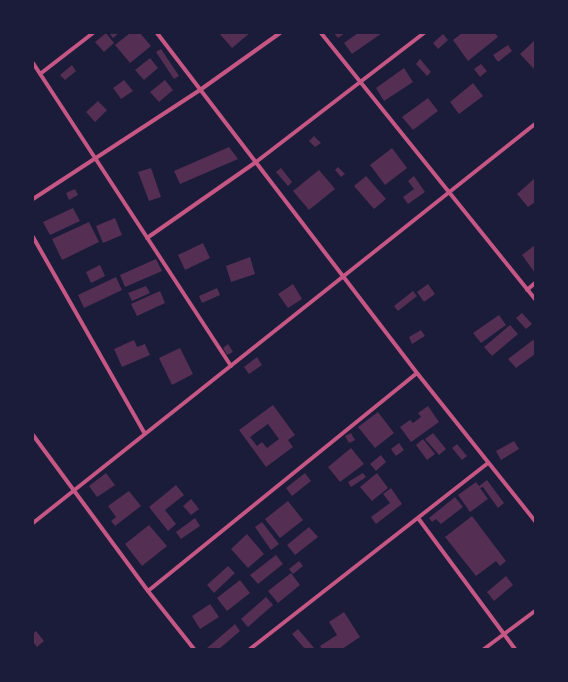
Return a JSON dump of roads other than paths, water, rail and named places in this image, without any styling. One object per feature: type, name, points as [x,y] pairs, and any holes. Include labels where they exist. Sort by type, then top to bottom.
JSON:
[{"type":"street","points":[[40,74],[93,33]]},
{"type":"street","points":[[157,33],[417,373],[535,521]]},
{"type":"street","points":[[33,199],[200,90],[280,33]]},
{"type":"street","points":[[321,33],[535,300]]},
{"type":"street","points":[[148,238],[256,162],[424,33]]},
{"type":"street","points":[[33,63],[230,366]]},
{"type":"street","points":[[33,523],[535,124]]},
{"type":"street","points":[[33,237],[145,434]]},
{"type":"street","points":[[527,290],[535,283]]},
{"type":"street","points":[[148,590],[417,373]]},
{"type":"street","points":[[33,435],[148,590],[194,649]]},
{"type":"street","points":[[250,649],[488,463]]},
{"type":"street","points":[[418,518],[515,649]]},
{"type":"street","points":[[484,649],[535,611]]}]
